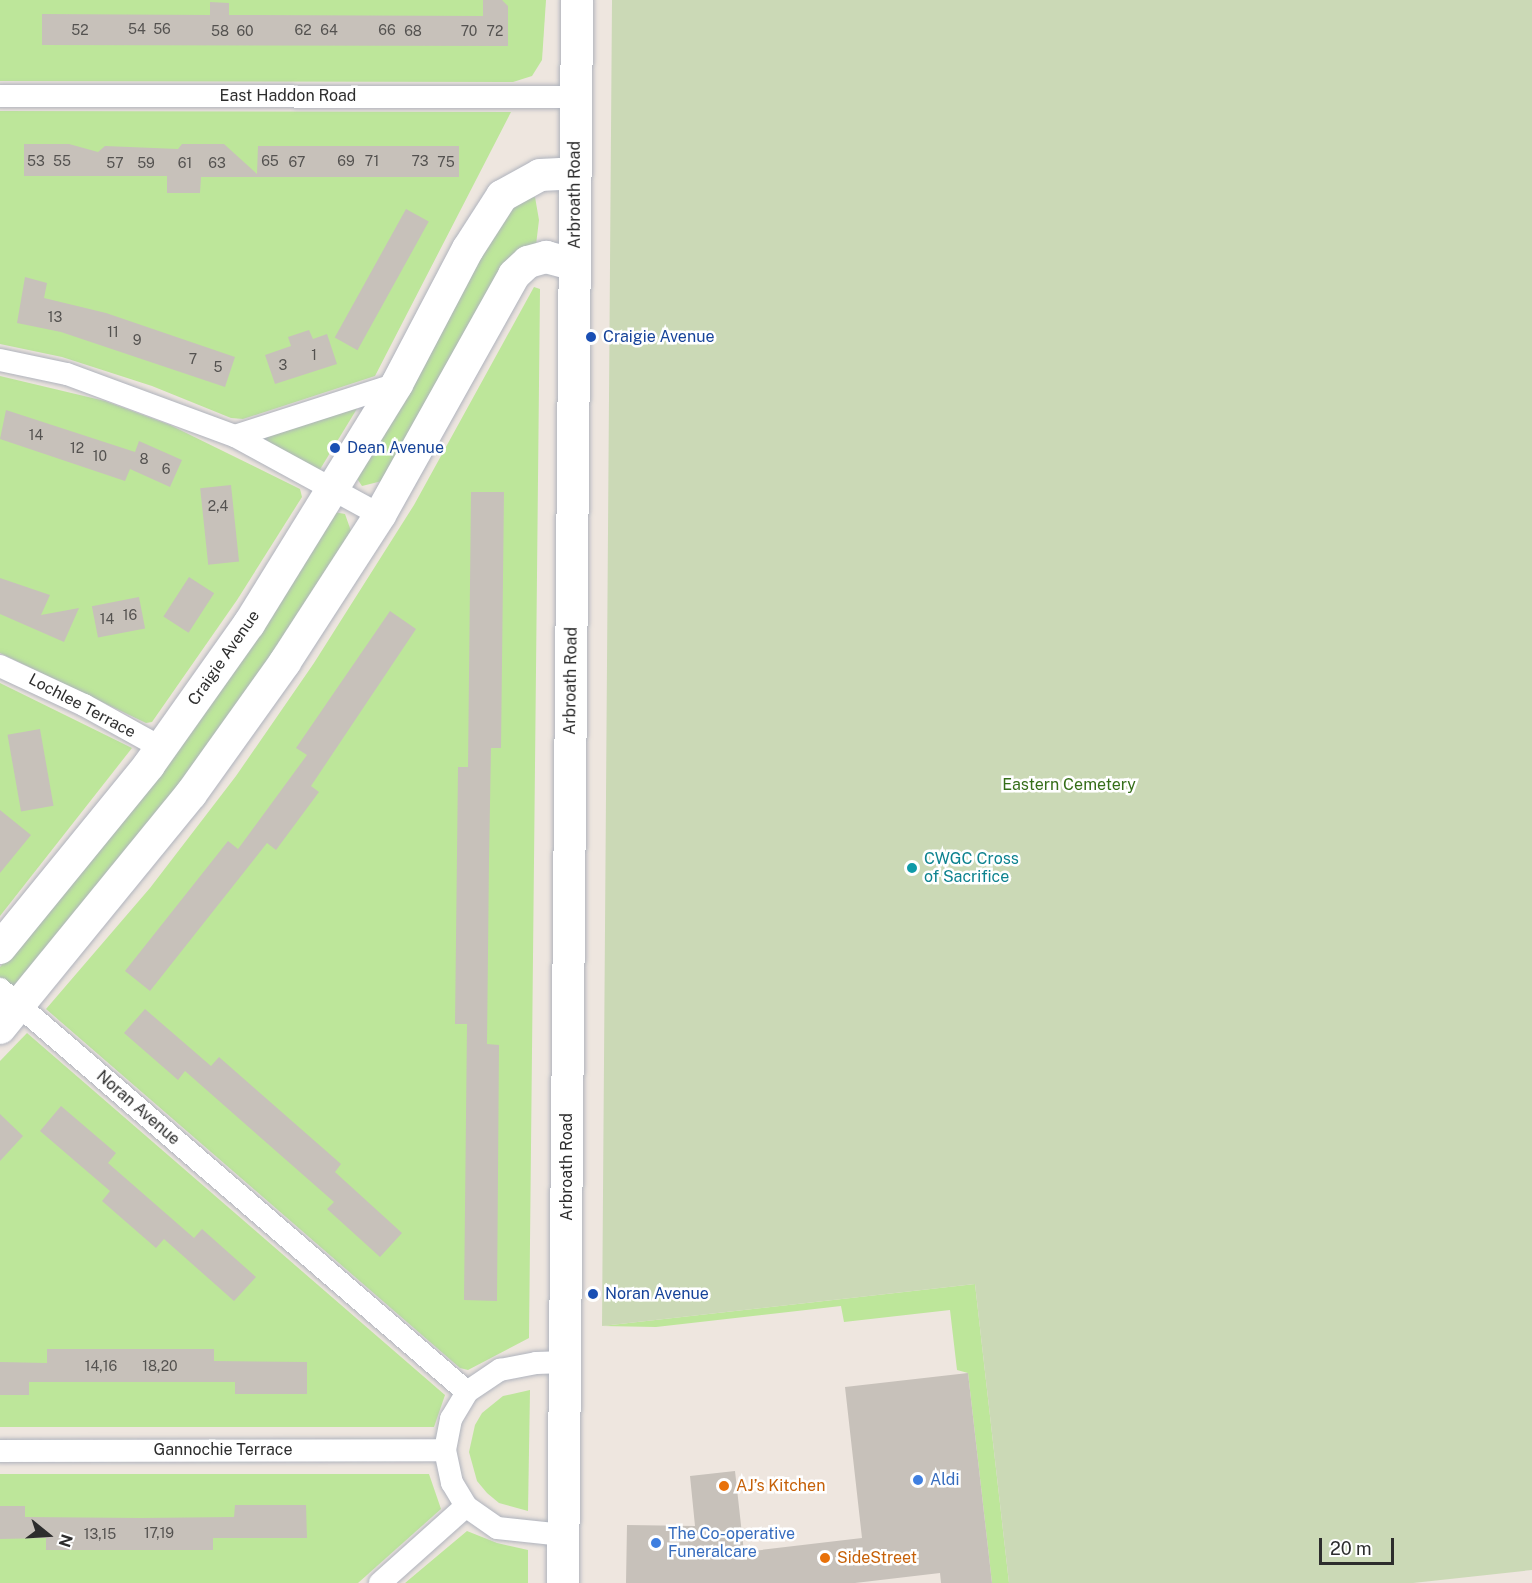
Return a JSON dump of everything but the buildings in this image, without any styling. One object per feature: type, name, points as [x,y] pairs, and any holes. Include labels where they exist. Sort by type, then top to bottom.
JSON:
[{"type":"street","name":"Arbroath Road","points":[[563,1583],[577,0]]},
{"type":"street","name":"East Haddon Road","points":[[0,96],[576,97]]},
{"type":"street","name":"Craigie Avenue","points":[[0,948],[162,748],[249,624],[397,384],[468,249],[502,196],[540,175],[575,173]]},
{"type":"street","points":[[7,1008],[191,795],[285,662],[380,515],[514,275],[528,262],[546,257],[575,265]]},
{"type":"street","points":[[0,360],[77,377],[236,436],[380,515]]},
{"type":"street","points":[[236,436],[397,384]]},
{"type":"street","name":"Lochlee Terrace","points":[[0,666],[84,705],[162,748]]},
{"type":"street","name":"Noran Avenue","points":[[7,1008],[467,1392]]},
{"type":"street","points":[[563,1535],[497,1528],[466,1506],[452,1483],[446,1450],[451,1419],[467,1392],[500,1371],[536,1363],[566,1362]]},
{"type":"street","name":"Gannochie Terrace","points":[[0,1451],[446,1450]]},
{"type":"street","points":[[380,1583],[466,1506]]},
{"type":"green space","points":[[0,0],[546,0],[542,60],[532,76],[513,82],[0,81]]},
{"type":"green space","name":"Eastern Cemetery","points":[[612,0],[1532,0],[1532,1570],[1413,1583],[1009,1583],[975,1284],[602,1326]]},
{"type":"green space","points":[[0,111],[511,112],[375,376],[243,419],[231,418],[152,386],[62,357],[0,344]]},
{"type":"green space","points":[[535,197],[539,220],[536,245],[512,255],[460,356],[386,480],[362,486],[356,477],[485,244],[511,206],[522,198]]},
{"type":"green space","points":[[534,287],[540,289],[529,1338],[468,1370],[460,1368],[46,1009],[150,888],[236,776],[314,663],[414,505]]},
{"type":"green space","points":[[0,376],[105,401],[170,425],[300,489],[302,497],[237,600],[152,722],[146,723],[0,653]]},
{"type":"green space","points":[[358,407],[319,471],[259,439]]},
{"type":"green space","points":[[334,512],[345,514],[351,531],[348,544],[182,788],[14,990],[0,977],[0,967],[84,867]]},
{"type":"green space","points":[[0,683],[132,748],[0,916]]},
{"type":"green space","points":[[27,1033],[445,1395],[434,1427],[0,1427],[0,1061]]},
{"type":"green space","points":[[975,1284],[1009,1583],[992,1583],[968,1373],[957,1370],[950,1310],[844,1322],[841,1306],[656,1327],[602,1326]]},
{"type":"green space","points":[[530,1390],[528,1511],[499,1503],[487,1493],[477,1481],[469,1452],[475,1425],[482,1413],[503,1396]]},
{"type":"green space","points":[[0,1474],[429,1474],[441,1509],[358,1583],[0,1583]]},
{"type":"green space","points":[[467,1531],[497,1543],[528,1550],[528,1583],[405,1583]]},
{"type":"place","name":"Craigie Avenue","points":[[591,337]]},
{"type":"place","name":"Dean Avenue","points":[[335,448]]},
{"type":"place","name":"CWGC Cross of Sacrifice","points":[[912,868]]},
{"type":"place","name":"Noran Avenue","points":[[593,1294]]},
{"type":"place","name":"Aldi","points":[[918,1480]]},
{"type":"place","name":"AJ’s Kitchen","points":[[724,1486]]},
{"type":"place","name":"The Co-operative Funeralcare","points":[[656,1543]]},
{"type":"place","name":"SideStreet","points":[[825,1558]]}]
